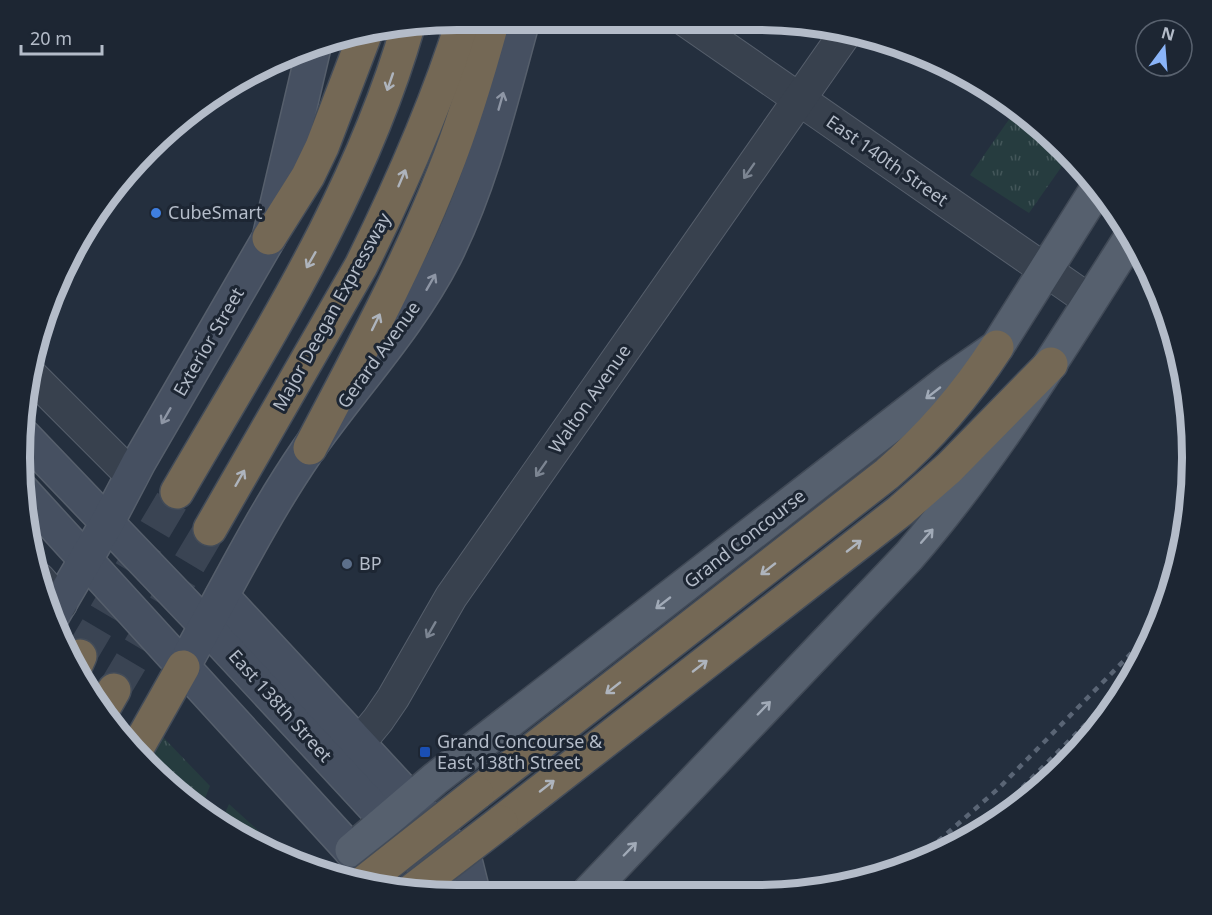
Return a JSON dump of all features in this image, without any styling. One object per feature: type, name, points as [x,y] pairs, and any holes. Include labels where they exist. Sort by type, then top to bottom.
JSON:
[{"type":"highway","name":"Major Deegan Expressway","points":[[210,529],[361,266],[422,131],[459,30]]},
{"type":"highway","points":[[309,448],[375,324],[432,202],[463,122],[490,30]]},
{"type":"highway","points":[[177,492],[340,204],[384,99],[405,34]]},
{"type":"highway","points":[[269,238],[308,176],[322,147],[363,41]]},
{"type":"highway","points":[[371,876],[888,474],[947,416],[998,347]]},
{"type":"highway","points":[[422,883],[900,511],[949,468],[1052,364]]},
{"type":"highway","points":[[140,743],[183,667]]},
{"type":"main road","name":"Gerard Avenue","points":[[183,667],[277,496],[309,448],[395,337],[430,285],[473,191],[521,30]]},
{"type":"main road","name":"Exterior Street","points":[[58,608],[269,238],[312,56]]},
{"type":"main road","name":"Grand Concourse","points":[[352,850],[410,799],[951,379],[998,347],[1093,195]]},
{"type":"main road","points":[[596,885],[909,556],[968,485],[1052,364],[1126,245]]},
{"type":"main road","name":"East 138th Street","points":[[31,443],[206,626],[386,820],[441,884]]},
{"type":"main road","points":[[33,502],[376,877]]},
{"type":"main road","points":[[222,597],[410,799],[466,864],[471,885]]},
{"type":"street","name":"East 140th Street","points":[[699,30],[1090,301]]},
{"type":"street","name":"Walton Avenue","points":[[333,764],[359,743],[393,698],[452,597],[841,39]]},
{"type":"street","points":[[37,381],[132,476]]},
{"type":"green space","points":[[1012,116],[1064,163],[1029,213],[970,175]]},
{"type":"green space","points":[[162,736],[210,786],[204,802],[176,779],[151,756]]},
{"type":"green space","points":[[229,804],[271,842],[225,816]]},
{"type":"tunnel","points":[[80,656],[177,492]]},
{"type":"tunnel","points":[[114,690],[210,529]]},
{"type":"railway","points":[[933,846],[999,788],[1138,646]]},
{"type":"railway","points":[[1008,802],[1099,711]]},
{"type":"place","name":"CubeSmart","points":[[156,213]]},
{"type":"place","name":"BP","points":[[347,564]]},
{"type":"place","name":"Grand Concourse & East 138th Street","points":[[425,752]]}]
